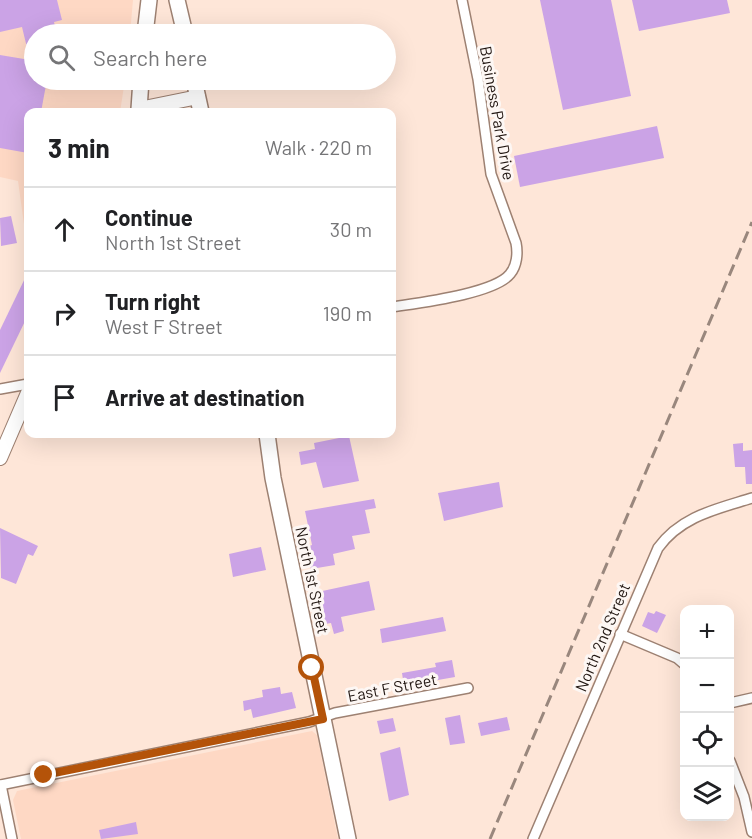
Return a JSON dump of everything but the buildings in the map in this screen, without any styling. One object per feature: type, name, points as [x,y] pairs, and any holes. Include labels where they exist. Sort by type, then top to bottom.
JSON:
[{"type":"main road","points":[[147,24],[149,0]]},
{"type":"main road","points":[[177,0],[183,24]]},
{"type":"main road","points":[[138,108],[140,90]]},
{"type":"main road","points":[[196,90],[200,105]]},
{"type":"main road","name":"North 1st Street","points":[[268,438],[273,477],[348,839]]},
{"type":"street","name":"Business Park Drive","points":[[396,306],[462,295],[489,286],[509,276],[518,251],[491,174],[478,79],[462,0]]},
{"type":"street","points":[[169,108],[200,105]]},
{"type":"street","points":[[0,389],[24,385]]},
{"type":"street","points":[[0,458],[24,402]]},
{"type":"street","name":"North 2nd Street","points":[[533,839],[653,556],[669,535],[692,518],[752,498]]},
{"type":"street","points":[[620,634],[680,661]]},
{"type":"street","name":"East F Street","points":[[0,785],[323,719],[335,713],[468,688]]},
{"type":"street","points":[[734,702],[752,698]]},
{"type":"street","points":[[732,767],[744,797],[752,832]]},
{"type":"street","points":[[0,785],[12,839]]},
{"type":"shaded area","points":[[0,0],[133,0],[131,24],[24,24],[24,90],[123,90],[121,108],[24,108],[24,224],[18,181],[0,177]]},
{"type":"shaded area","points":[[312,731],[317,735],[338,839],[21,839],[13,800],[17,791]]},
{"type":"railway","points":[[490,839],[752,222]]},
{"type":"route","points":[[44,775],[323,719],[312,668]]}]
